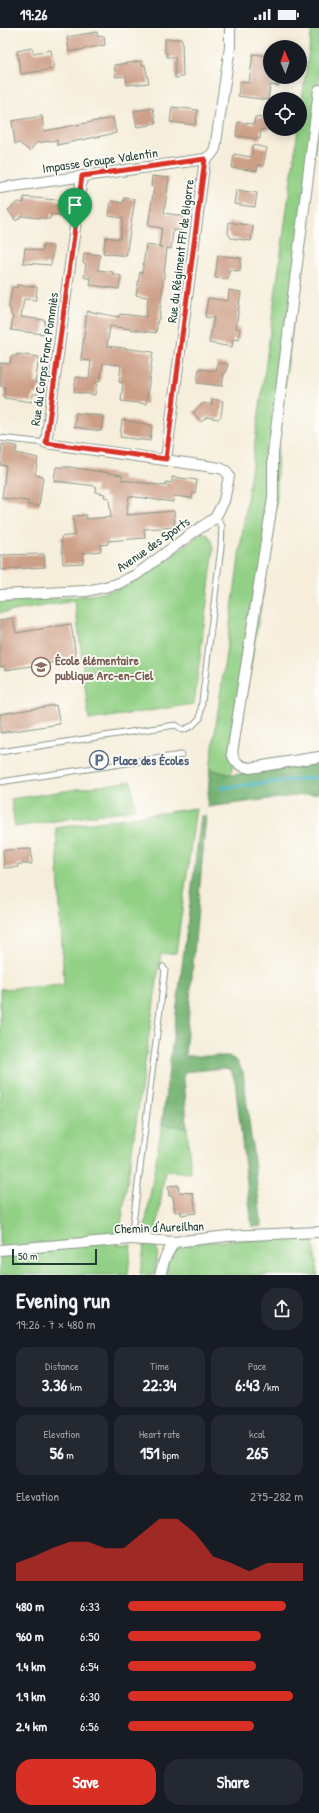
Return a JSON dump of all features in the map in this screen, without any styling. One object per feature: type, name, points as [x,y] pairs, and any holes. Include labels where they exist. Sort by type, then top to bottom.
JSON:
[{"type":"street","name":"Rue du Régiment FFI de Bigorre","points":[[166,459],[205,159],[211,155],[215,149],[230,47],[230,28]]},
{"type":"street","points":[[319,90],[273,454],[273,498],[232,753],[235,761],[241,766],[250,768],[319,757]]},
{"type":"street","name":"Impasse Groupe Valentin","points":[[0,188],[205,159]]},
{"type":"street","name":"Rue du Corps Franc Pommiès","points":[[82,176],[46,443],[166,459],[220,468]]},
{"type":"street","name":"Avenue des Sports","points":[[0,595],[87,591],[117,584],[136,575],[188,536],[215,518],[221,510],[224,501],[229,476],[226,471],[220,468]]},
{"type":"street","name":"Chemin d'Aureilhan","points":[[0,1250],[131,1239],[174,1242],[228,1236],[319,1232]]},
{"type":"street","points":[[160,1275],[165,1258],[174,1242]]},
{"type":"lane","points":[[0,438],[46,443]]},
{"type":"lane","points":[[0,752],[176,725],[183,730],[192,726],[200,718],[221,547],[222,526],[215,518]]},
{"type":"lane","points":[[0,782],[181,755]]},
{"type":"lane","points":[[131,1239],[165,970],[163,967]]},
{"type":"green space","points":[[312,28],[319,28],[319,113],[278,441],[277,498],[259,618],[231,775],[210,769],[297,136],[307,136],[307,92],[303,92],[304,84],[307,84],[307,64]]},
{"type":"green space","points":[[204,533],[211,539],[213,545],[213,555],[194,704],[89,720],[75,601],[0,613],[0,601],[64,598],[111,591],[125,586],[145,575],[200,534]]},
{"type":"green space","points":[[319,764],[319,793],[207,807],[210,769],[231,775]]},
{"type":"green space","points":[[131,781],[135,809],[15,827],[11,799]]},
{"type":"green space","points":[[196,808],[176,953],[161,954],[118,1245],[131,1245],[128,1275],[0,1275],[0,989],[64,985],[56,828]]},
{"type":"green space","points":[[201,816],[206,816],[185,1056],[229,1056],[237,1061],[243,1072],[262,1226],[252,1227],[235,1081],[231,1070],[225,1068],[184,1072],[187,1128],[162,1124]]},
{"type":"green space","points":[[162,1124],[187,1128],[191,1173],[165,1171],[156,1234],[144,1233]]},
{"type":"green space","points":[[312,1235],[318,1275],[165,1275],[172,1253],[179,1248],[193,1243]]},
{"type":"green space","points":[[145,1240],[155,1245],[158,1252],[154,1275],[140,1275]]},
{"type":"building","points":[[97,32],[98,37],[104,36],[105,45],[69,52],[67,37]]},
{"type":"building","points":[[165,39],[182,39],[183,77],[175,78],[175,57],[167,57],[167,53],[165,53]]},
{"type":"building","points":[[32,48],[33,53],[51,50],[54,69],[21,74],[17,51]]},
{"type":"building","points":[[253,54],[263,55],[263,84],[279,84],[279,86],[270,85],[269,92],[263,92],[263,99],[238,96],[240,81],[249,83]]},
{"type":"building","points":[[142,61],[142,65],[145,65],[149,83],[127,85],[126,76],[116,77],[114,65]]},
{"type":"building","points":[[172,107],[198,110],[195,125],[170,122]]},
{"type":"building","points":[[153,108],[156,123],[137,127],[134,111]]},
{"type":"building","points":[[42,116],[44,131],[113,118],[116,133],[57,145],[57,140],[36,143],[30,151],[19,143],[15,144],[12,121]]},
{"type":"building","points":[[255,117],[263,118],[263,129],[261,129],[260,139],[236,136],[238,122],[254,124]]},
{"type":"building","points":[[253,145],[267,148],[263,166],[258,165],[257,171],[232,168],[234,154],[251,157]]},
{"type":"building","points":[[152,176],[169,178],[164,213],[183,216],[181,231],[173,230],[171,249],[167,248],[156,333],[110,326],[107,346],[153,352],[146,404],[121,401],[123,383],[119,382],[121,365],[103,363],[100,381],[97,381],[95,395],[74,392],[76,377],[89,379],[91,361],[81,360],[87,311],[119,317],[120,314],[146,317],[148,297],[136,295],[140,272],[142,273],[146,245],[159,247],[162,228],[148,226],[154,187],[151,186]]},
{"type":"building","points":[[236,190],[257,193],[255,207],[234,204]]},
{"type":"building","points":[[24,197],[68,201],[67,216],[51,214],[50,219],[22,216],[16,221],[8,210],[18,202],[24,203]]},
{"type":"building","points":[[124,198],[135,199],[126,256],[103,253],[106,237],[120,239],[123,218],[109,216],[111,201],[123,203]]},
{"type":"building","points":[[229,222],[253,226],[251,241],[231,238],[228,233]]},
{"type":"building","points":[[43,245],[53,246],[51,265],[23,263],[25,248],[42,251]]},
{"type":"building","points":[[84,253],[100,255],[98,270],[113,272],[113,274],[121,276],[119,289],[90,285],[91,279],[84,277],[86,264],[83,263]]},
{"type":"building","points":[[218,255],[241,258],[240,271],[229,270],[228,279],[215,278]]},
{"type":"building","points":[[17,285],[37,287],[36,300],[24,299],[21,317],[45,320],[43,334],[11,330],[13,316],[11,315],[11,309],[9,308],[12,287],[17,288]]},
{"type":"building","points":[[229,290],[241,292],[236,328],[240,329],[239,340],[233,339],[232,347],[209,343],[214,318],[205,317],[208,298],[228,301]]},
{"type":"building","points":[[17,354],[39,357],[35,383],[40,383],[38,394],[33,394],[32,402],[4,398],[5,387],[0,386],[0,363],[10,364],[11,356],[17,356]]},
{"type":"building","points":[[217,363],[228,364],[226,373],[224,373],[222,386],[197,383],[199,369],[216,371]]},
{"type":"building","points":[[212,399],[223,401],[221,416],[218,419],[207,417],[201,422],[193,412],[204,403],[212,405]]},
{"type":"building","points":[[76,413],[103,416],[101,431],[74,427]]},
{"type":"building","points":[[122,420],[152,425],[150,441],[120,437]]},
{"type":"building","points":[[2,444],[17,446],[16,453],[38,458],[35,475],[43,476],[39,506],[28,505],[28,501],[2,498],[6,466],[0,465]]},
{"type":"building","points":[[56,467],[69,467],[122,475],[122,480],[166,486],[166,482],[172,483],[172,477],[197,480],[195,494],[193,493],[192,498],[173,496],[173,502],[129,496],[126,515],[174,511],[175,527],[144,529],[145,538],[108,541],[108,544],[100,545],[101,551],[83,553],[83,563],[63,564],[61,537],[75,535],[73,516],[86,515],[86,519],[111,517],[109,498],[104,497],[105,494],[95,492],[96,486],[54,481]]},
{"type":"building","points":[[44,554],[45,567],[0,570],[0,555]]},
{"type":"building","points":[[13,618],[16,633],[71,624],[76,656],[64,658],[64,661],[5,670],[4,666],[0,667],[0,620]]},
{"type":"building","points":[[56,705],[60,724],[0,733],[0,714]]},
{"type":"building","points":[[31,849],[32,864],[18,864],[18,867],[4,868],[3,850]]},
{"type":"building","points":[[178,1185],[179,1192],[193,1193],[196,1213],[181,1215],[181,1211],[175,1212],[173,1196],[169,1196],[168,1186]]},
{"type":"waterway","points":[[221,788],[319,777]]},
{"type":"place","name":"École élémentaire publique Arc-en-Ciel","points":[[41,667]]},
{"type":"place","name":"Place des Écoles","points":[[99,760]]},
{"type":"route","points":[[205,159],[166,459],[46,443],[75,229],[82,176],[205,159]]}]
